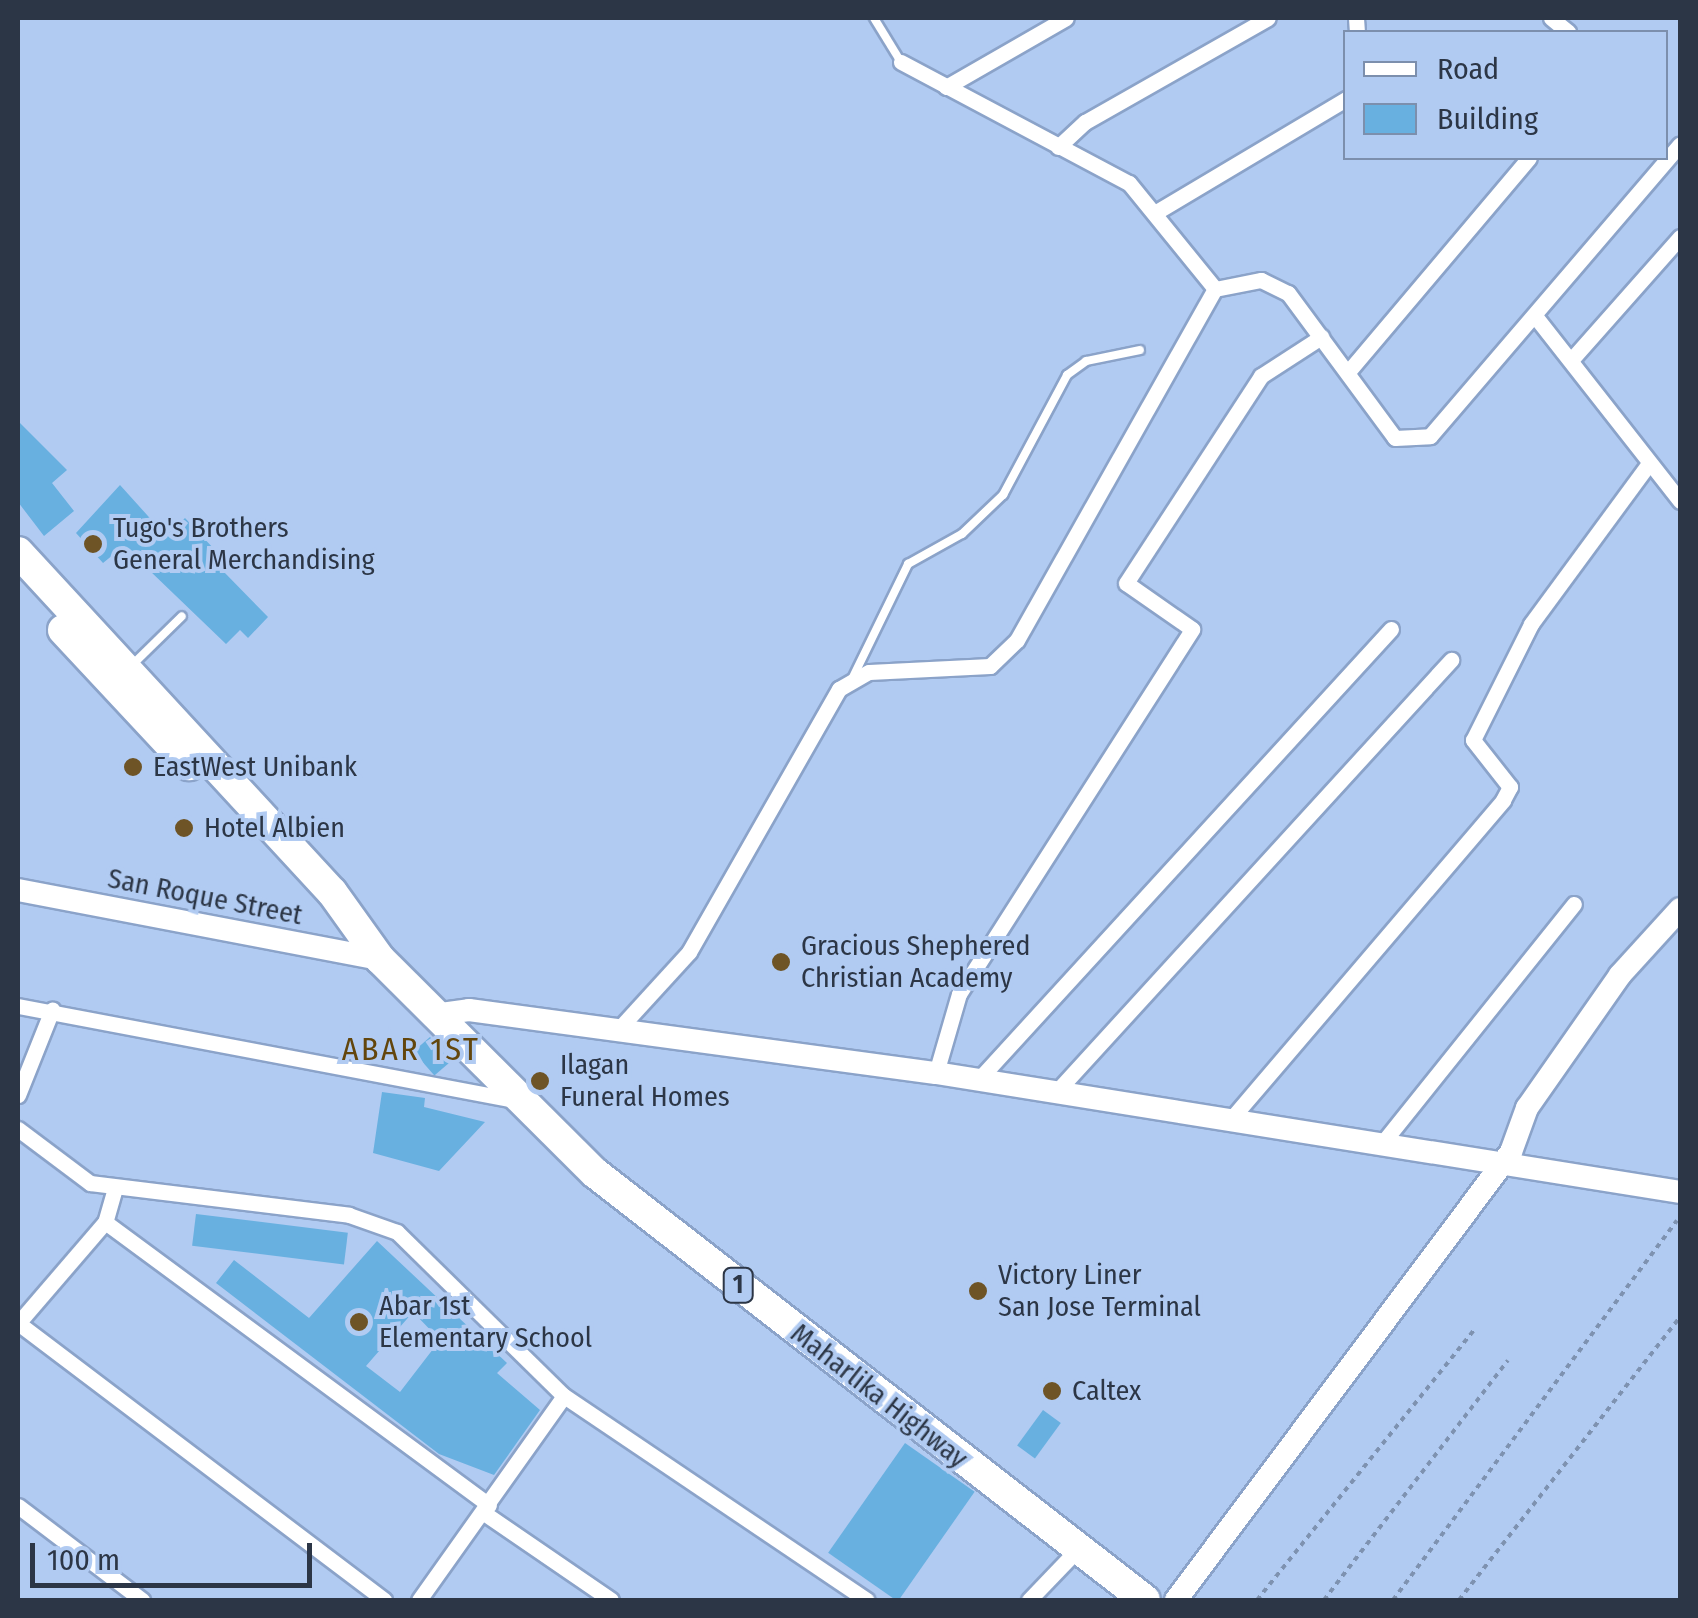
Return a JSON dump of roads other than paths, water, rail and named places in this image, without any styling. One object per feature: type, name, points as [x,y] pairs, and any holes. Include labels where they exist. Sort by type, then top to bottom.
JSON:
[{"type":"highway","name":"Maharlika Highway","points":[[18,552],[72,625]]},
{"type":"highway","name":"Maharlika Highway","points":[[18,580],[72,625],[121,676],[315,900],[370,947],[594,1173],[1145,1600]]},
{"type":"street","points":[[946,87],[1066,18]]},
{"type":"street","points":[[1058,147],[1085,122],[1268,18]]},
{"type":"street","points":[[901,62],[1129,183],[1158,210],[1215,289]]},
{"type":"street","points":[[1158,210],[1343,101]]},
{"type":"street","points":[[1348,372],[1526,160]]},
{"type":"street","points":[[616,1032],[689,952],[820,716],[852,677],[967,670],[1002,658],[1215,289],[1261,280],[1288,294],[1395,438],[1430,436],[1667,160]]},
{"type":"street","points":[[1572,359],[1680,237]]},
{"type":"street","points":[[1535,316],[1680,501]]},
{"type":"street","points":[[936,1073],[959,994],[1192,629],[1126,582],[1261,376],[1321,337]]},
{"type":"street","points":[[1232,1119],[1503,800],[1510,787],[1472,740],[1532,624],[1648,464]]},
{"type":"street","points":[[979,1079],[1391,629]]},
{"type":"street","points":[[1058,1090],[1451,660]]},
{"type":"street","name":"San Roque Street","points":[[18,890],[370,947]]},
{"type":"street","points":[[1380,1146],[1574,904]]},
{"type":"street","points":[[1176,1600],[1499,1166],[1527,1108],[1610,990],[1680,909]]},
{"type":"street","points":[[18,1006],[519,1100]]},
{"type":"street","points":[[18,1095],[52,1010]]},
{"type":"street","points":[[434,1015],[469,1010],[1058,1090],[1499,1166],[1680,1192]]},
{"type":"street","points":[[18,1129],[80,1179],[114,1188],[350,1215],[398,1232],[564,1396],[866,1600]]},
{"type":"street","points":[[114,1188],[106,1222],[18,1323],[384,1600]]},
{"type":"street","points":[[106,1222],[611,1600]]},
{"type":"street","points":[[420,1600],[564,1396]]},
{"type":"street","points":[[18,1506],[142,1600]]},
{"type":"street","points":[[1028,1600],[1076,1550]]},
{"type":"lane","points":[[874,18],[901,62]]},
{"type":"lane","points":[[852,677],[908,564],[962,534],[1003,495],[1068,375],[1086,361],[1140,350]]},
{"type":"lane","points":[[121,676],[182,616]]},
{"type":"place","name":"Tugo's Brothers General Merchandising","points":[[93,544]]},
{"type":"place","name":"EastWest Unibank","points":[[133,767]]},
{"type":"place","name":"Hotel Albien","points":[[184,828]]},
{"type":"place","name":"Gracious Shephered Christian Academy","points":[[781,962]]},
{"type":"place","name":"Ilagan Funeral Homes","points":[[540,1081]]},
{"type":"place","name":"Victory Liner San Jose Terminal","points":[[978,1291]]},
{"type":"place","name":"Abar 1st Elementary School","points":[[359,1322]]},
{"type":"place","name":"Caltex","points":[[1052,1391]]},
{"type":"district","name":"ABAR 1ST","points":[[411,1049]]}]
